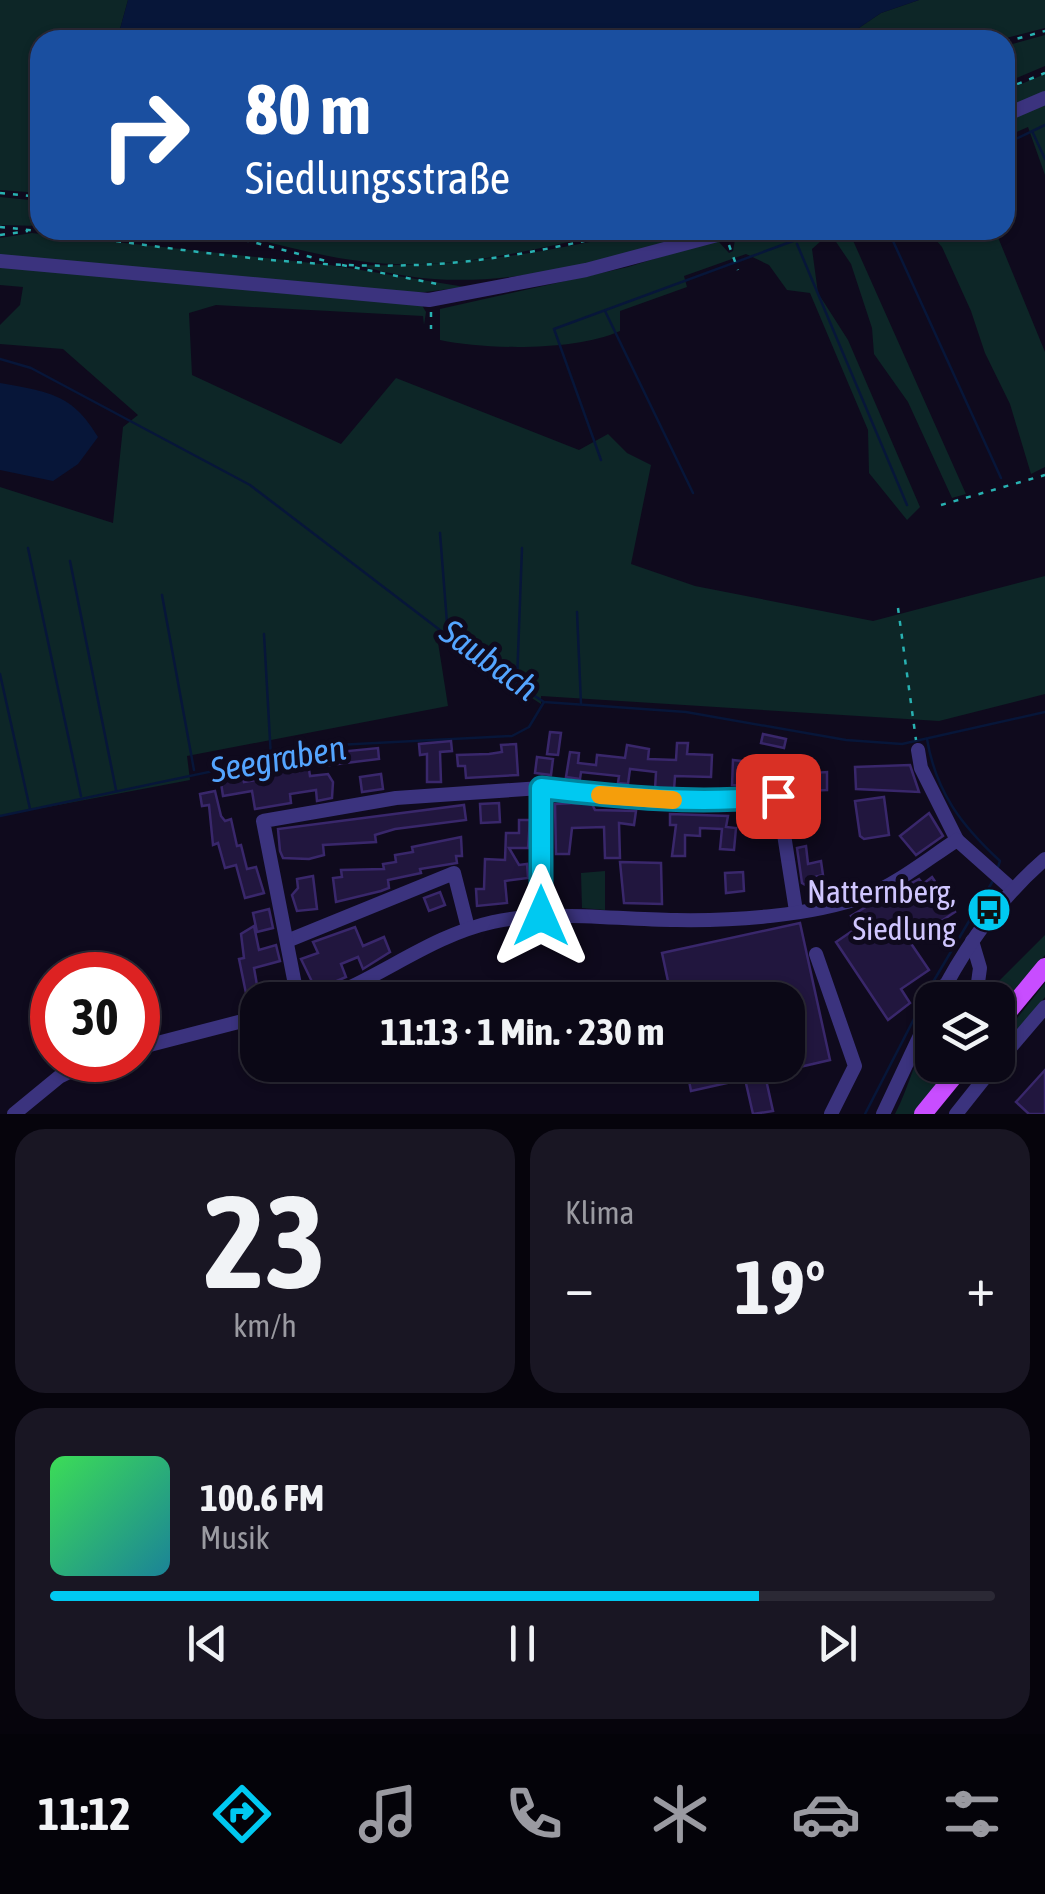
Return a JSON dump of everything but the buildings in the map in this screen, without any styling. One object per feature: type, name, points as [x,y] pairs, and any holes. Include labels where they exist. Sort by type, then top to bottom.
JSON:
[{"type":"main road","points":[[1015,1003],[1045,966]]},
{"type":"main road","points":[[923,1114],[949,1082]]},
{"type":"street","points":[[1015,112],[1045,98]]},
{"type":"street","points":[[0,261],[430,300],[586,270],[700,240]]},
{"type":"street","points":[[918,750],[921,768],[958,840],[1001,880]]},
{"type":"street","points":[[295,982],[263,821],[396,798],[541,788],[650,800],[725,802],[778,796],[796,911]]},
{"type":"street","points":[[541,788],[541,916]]},
{"type":"street","points":[[366,982],[436,939],[468,928],[541,916],[678,920],[796,911],[867,896],[958,840]]},
{"type":"street","points":[[948,982],[1001,880],[1045,860]]},
{"type":"street","points":[[288,942],[454,873],[468,928]]},
{"type":"street","points":[[972,941],[980,968],[978,982]]},
{"type":"street","points":[[816,954],[855,1066],[831,1114]]},
{"type":"street","points":[[1015,1041],[1045,1007]]},
{"type":"street","points":[[160,1042],[240,1022]]},
{"type":"street","points":[[883,1114],[915,1046]]},
{"type":"street","points":[[14,1114],[53,1082]]},
{"type":"street","points":[[956,1114],[981,1082]]},
{"type":"path","points":[[1015,39],[1045,31]]},
{"type":"path","points":[[1015,85],[1045,72]]},
{"type":"path","points":[[0,193],[30,196]]},
{"type":"path","points":[[0,227],[30,230]]},
{"type":"path","points":[[0,235],[30,230]]},
{"type":"path","points":[[123,240],[333,263],[458,262],[587,240]]},
{"type":"path","points":[[244,240],[445,286]]},
{"type":"path","points":[[732,240],[738,270]]},
{"type":"path","points":[[430,300],[431,329]]},
{"type":"path","points":[[941,505],[1045,474]]},
{"type":"path","points":[[898,608],[915,733]]},
{"type":"green space","points":[[0,0],[128,0],[120,30],[30,30],[30,192],[0,190]]},
{"type":"green space","points":[[919,0],[1045,0],[1045,28],[1015,36],[1015,30],[856,30],[881,13]]},
{"type":"green space","points":[[1045,35],[1045,66],[1015,79],[1015,43]]},
{"type":"green space","points":[[1045,74],[1045,92],[1015,105],[1015,87]]},
{"type":"green space","points":[[1045,102],[1045,175],[1028,127],[1015,133],[1015,116]]},
{"type":"green space","points":[[0,197],[30,200],[30,226],[0,225]]},
{"type":"green space","points":[[30,233],[30,240],[97,240],[330,265],[465,287],[417,293],[0,256],[0,238]]},
{"type":"green space","points":[[258,240],[575,240],[490,258],[424,264],[391,264]]},
{"type":"green space","points":[[598,240],[677,240],[582,265],[492,279],[447,280],[359,265],[432,264]]},
{"type":"green space","points":[[735,240],[822,240],[812,249],[818,293],[848,340],[920,507],[907,520],[869,473],[868,430],[810,293],[787,290],[769,265],[746,254],[684,276],[687,287],[620,311],[620,331],[602,338],[531,347],[440,340],[440,309],[628,267],[712,241],[719,242],[729,253]]},
{"type":"green space","points":[[835,240],[853,240],[966,494],[952,498],[908,402],[874,354],[872,328],[851,264]]},
{"type":"green space","points":[[936,240],[999,240],[1045,352],[1045,467],[1031,474],[1010,404]]},
{"type":"green space","points":[[0,264],[420,302],[426,312],[424,325],[423,316],[216,305],[189,313],[192,375],[341,444],[396,378],[579,450],[608,434],[627,453],[651,465],[631,564],[695,586],[873,621],[1045,576],[1045,694],[939,721],[541,696],[541,704],[437,636],[448,706],[187,756],[190,780],[0,816],[0,487],[113,523],[123,427],[138,415],[63,349],[0,344],[0,325],[20,305],[23,287],[0,285]]},
{"type":"green space","points":[[605,871],[605,910],[582,908],[581,873]]},
{"type":"green space","points":[[1045,935],[1045,955],[1015,989],[1015,982],[998,982]]},
{"type":"green space","points":[[1045,983],[1045,997],[1015,1035],[1015,1021]]},
{"type":"green space","points":[[915,1065],[915,1082],[941,1082],[916,1114],[895,1114]]},
{"type":"water","points":[[128,0],[919,0],[881,13],[856,30],[120,30]]},
{"type":"water","points":[[0,383],[45,392],[78,411],[98,437],[78,464],[53,481],[0,470]]},
{"type":"waterway","points":[[1015,139],[1045,125]]},
{"type":"waterway","points":[[1033,133],[1045,159]]},
{"type":"waterway","points":[[601,460],[554,329],[796,240]]},
{"type":"waterway","points":[[893,240],[1001,478]]},
{"type":"waterway","points":[[797,244],[907,505]]},
{"type":"waterway","points":[[605,311],[693,493]]},
{"type":"waterway","name":"Saubach","points":[[0,359],[31,368],[250,485],[470,653],[544,702],[686,712],[846,740],[902,744],[1045,712]]},
{"type":"waterway","points":[[440,533],[448,636]]},
{"type":"waterway","points":[[28,548],[81,796]]},
{"type":"waterway","points":[[517,681],[522,548]]},
{"type":"waterway","points":[[70,561],[116,790]]},
{"type":"waterway","points":[[162,595],[194,770]]},
{"type":"waterway","points":[[577,612],[581,704]]},
{"type":"waterway","points":[[264,634],[271,758]]},
{"type":"waterway","points":[[0,674],[30,809]]},
{"type":"waterway","name":"Seegraben","points":[[0,816],[337,745],[512,736],[529,727],[544,702]]},
{"type":"waterway","points":[[927,739],[937,775],[952,806],[1000,861],[998,867]]},
{"type":"waterway","points":[[865,1114],[933,982],[994,879]]},
{"type":"slow traffic","points":[[600,795],[673,800]]},
{"type":"place","name":"Natternberg, Siedlung","points":[[989,910]]},
{"type":"route","points":[[541,916],[541,788],[650,800],[725,802],[778,796]]}]
